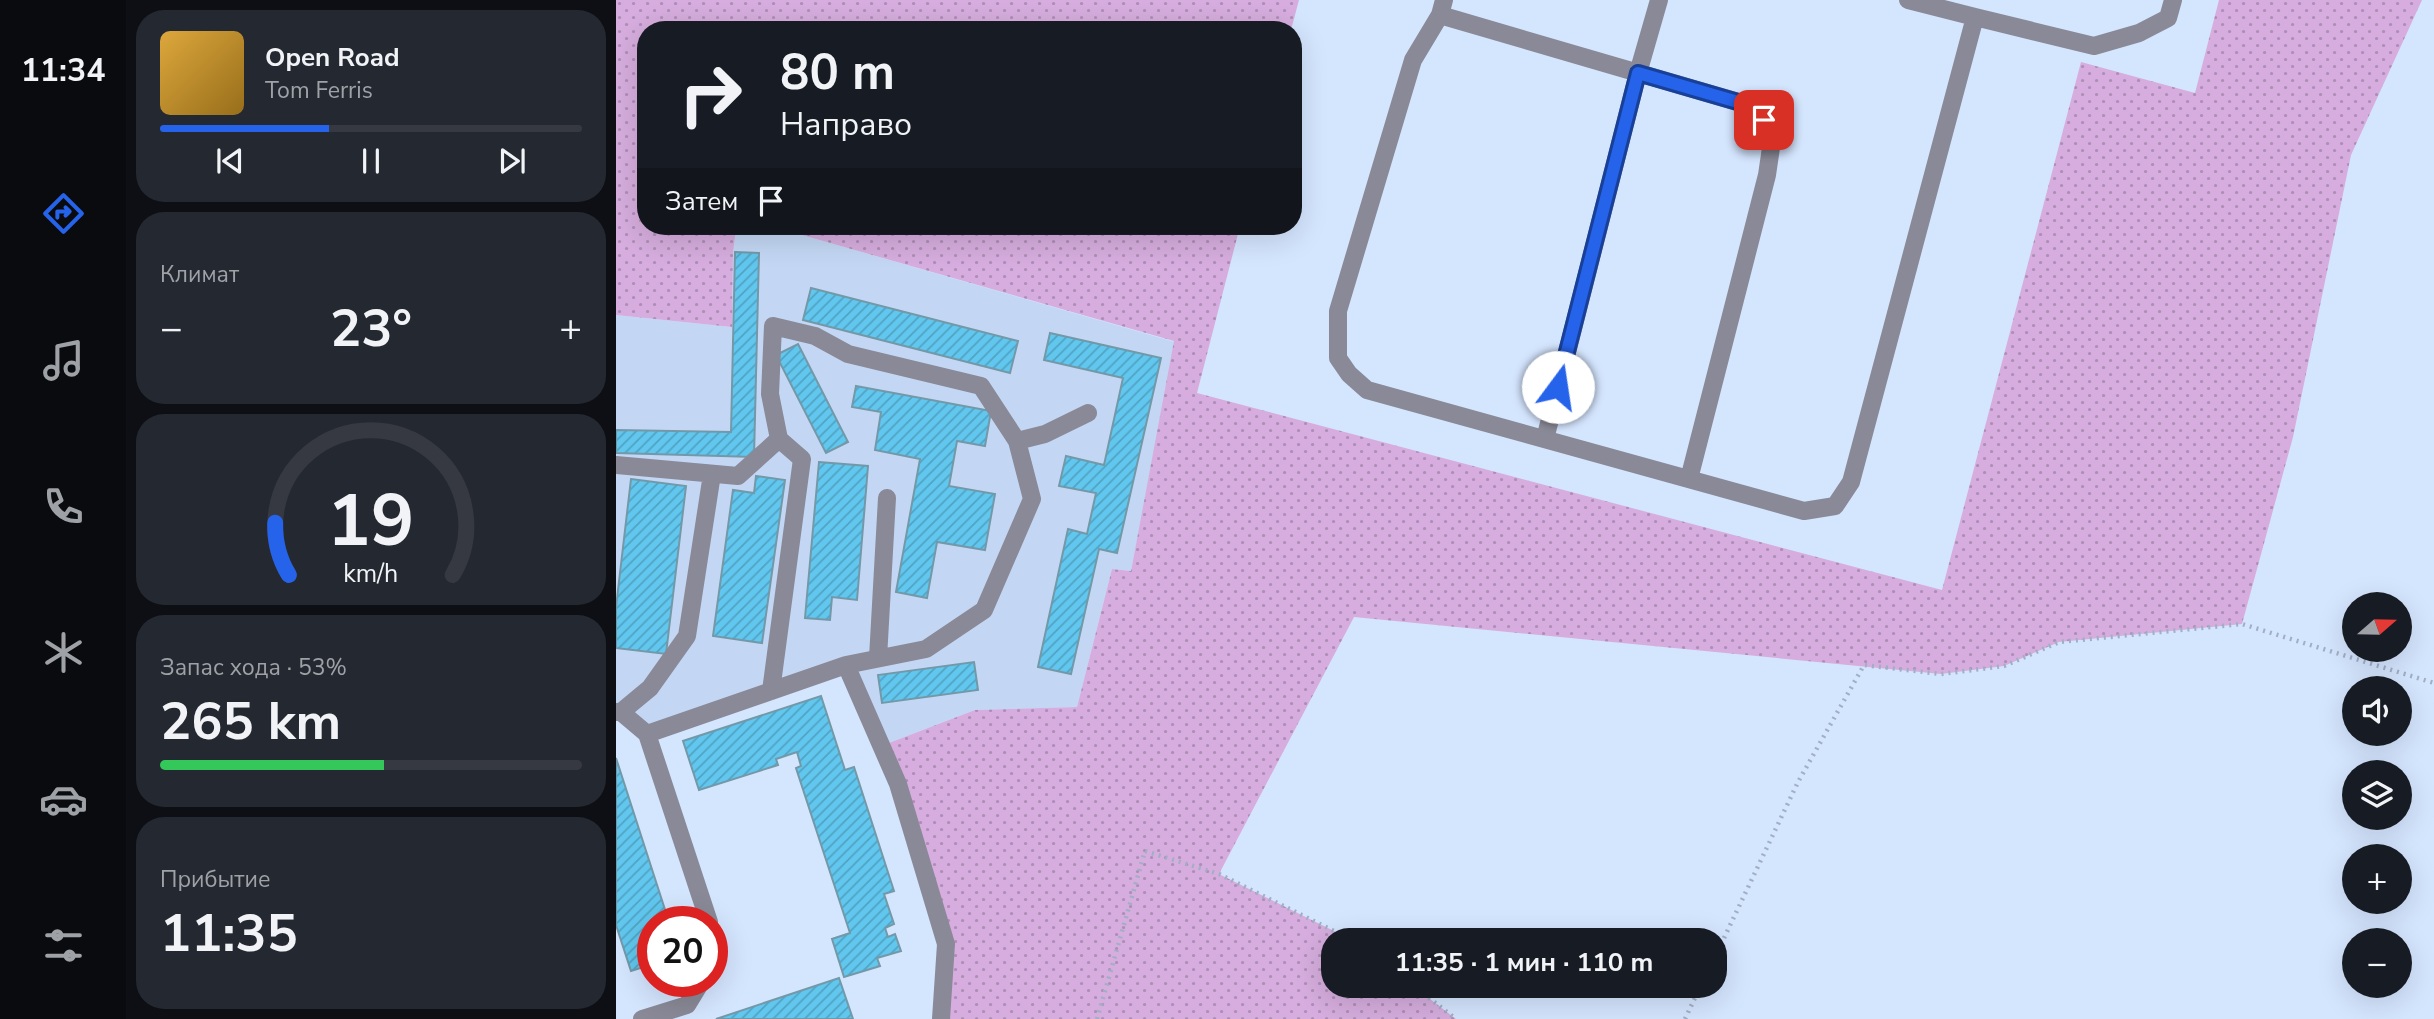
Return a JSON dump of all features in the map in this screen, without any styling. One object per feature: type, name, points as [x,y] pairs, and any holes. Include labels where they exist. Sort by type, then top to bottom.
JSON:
[{"type":"lane","points":[[1545,439],[1659,0]]},
{"type":"lane","points":[[1908,0],[2094,46],[2139,33],[2168,18],[2173,0]]},
{"type":"lane","points":[[1689,479],[1767,175],[1773,134],[1755,107],[1638,73],[1442,8],[1413,60],[1338,311],[1338,358],[1349,374],[1367,390],[1804,511],[1835,506],[1851,482],[1975,17]]},
{"type":"lane","points":[[647,734],[771,691],[846,664],[926,649],[984,610],[1032,499],[1017,440],[982,386],[848,354],[815,336],[773,326],[770,394],[779,439],[802,459],[771,691]]},
{"type":"lane","points":[[1017,440],[1045,434],[1088,414]]},
{"type":"lane","points":[[616,465],[738,476],[779,439]]},
{"type":"lane","points":[[704,906],[647,734],[618,712],[650,688],[687,636],[712,474]]},
{"type":"lane","points":[[877,658],[887,498]]},
{"type":"lane","points":[[846,664],[898,784],[946,944],[941,1019]]},
{"type":"lane","points":[[642,1019],[687,1005],[692,997]]},
{"type":"path","points":[[1727,932],[1798,782],[1864,665],[1941,674],[2004,666],[2059,642],[2242,624],[2434,683]]},
{"type":"path","points":[[1097,1019],[1145,851],[1219,874],[1328,928]]},
{"type":"path","points":[[1429,998],[1456,1019]]},
{"type":"path","points":[[1685,1019],[1696,998]]},
{"type":"shaded area","points":[[616,0],[1299,0],[1293,21],[637,21],[637,235],[735,235],[732,327],[616,315]]},
{"type":"shaded area","points":[[2219,0],[2422,0],[2351,155],[2293,437],[2242,624],[2059,642],[2004,666],[1941,674],[1354,617],[1219,874],[1328,928],[1321,928],[1321,998],[1429,998],[1456,1019],[941,1019],[946,944],[881,746],[975,710],[1077,707],[1112,569],[1131,571],[1174,341],[802,235],[1238,235],[1197,393],[1942,590],[2081,62],[2195,93]]},
{"type":"shaded area","points":[[735,235],[802,235],[1175,342],[1131,571],[1112,569],[1077,707],[975,710],[881,746],[846,665],[647,734],[616,712],[616,315],[732,327]]},
{"type":"building","points":[[735,252],[759,253],[754,457],[616,453],[616,430],[731,432]]},
{"type":"building","points":[[811,288],[1018,341],[1010,373],[803,320]]},
{"type":"building","points":[[1050,333],[1161,358],[1117,553],[1099,549],[1071,674],[1038,667],[1068,529],[1087,534],[1096,493],[1059,486],[1066,456],[1104,465],[1123,378],[1044,360]]},
{"type":"building","points":[[798,344],[848,442],[826,453],[776,355]]},
{"type":"building","points":[[856,386],[991,411],[985,446],[957,441],[949,486],[995,494],[985,550],[937,542],[927,598],[896,592],[920,459],[875,450],[881,412],[852,407]]},
{"type":"building","points":[[819,462],[868,466],[857,600],[832,597],[830,620],[805,618]]},
{"type":"building","points":[[756,476],[785,480],[762,643],[713,636],[733,490],[754,493]]},
{"type":"building","points":[[631,479],[686,486],[666,654],[616,648],[616,607]]},
{"type":"building","points":[[974,662],[978,690],[882,703],[878,675]]},
{"type":"building","points":[[821,696],[845,770],[854,767],[894,891],[884,894],[894,924],[885,928],[888,937],[895,934],[901,951],[877,958],[880,966],[844,977],[832,939],[850,933],[796,768],[801,766],[797,752],[776,759],[778,765],[699,790],[683,741]]},
{"type":"building","points":[[616,758],[664,906],[637,906],[637,969],[631,971],[616,925]]},
{"type":"building","points":[[839,978],[853,1019],[716,1019]]},
{"type":"route","points":[[1558,387],[1638,73],[1755,107],[1764,120]]}]
